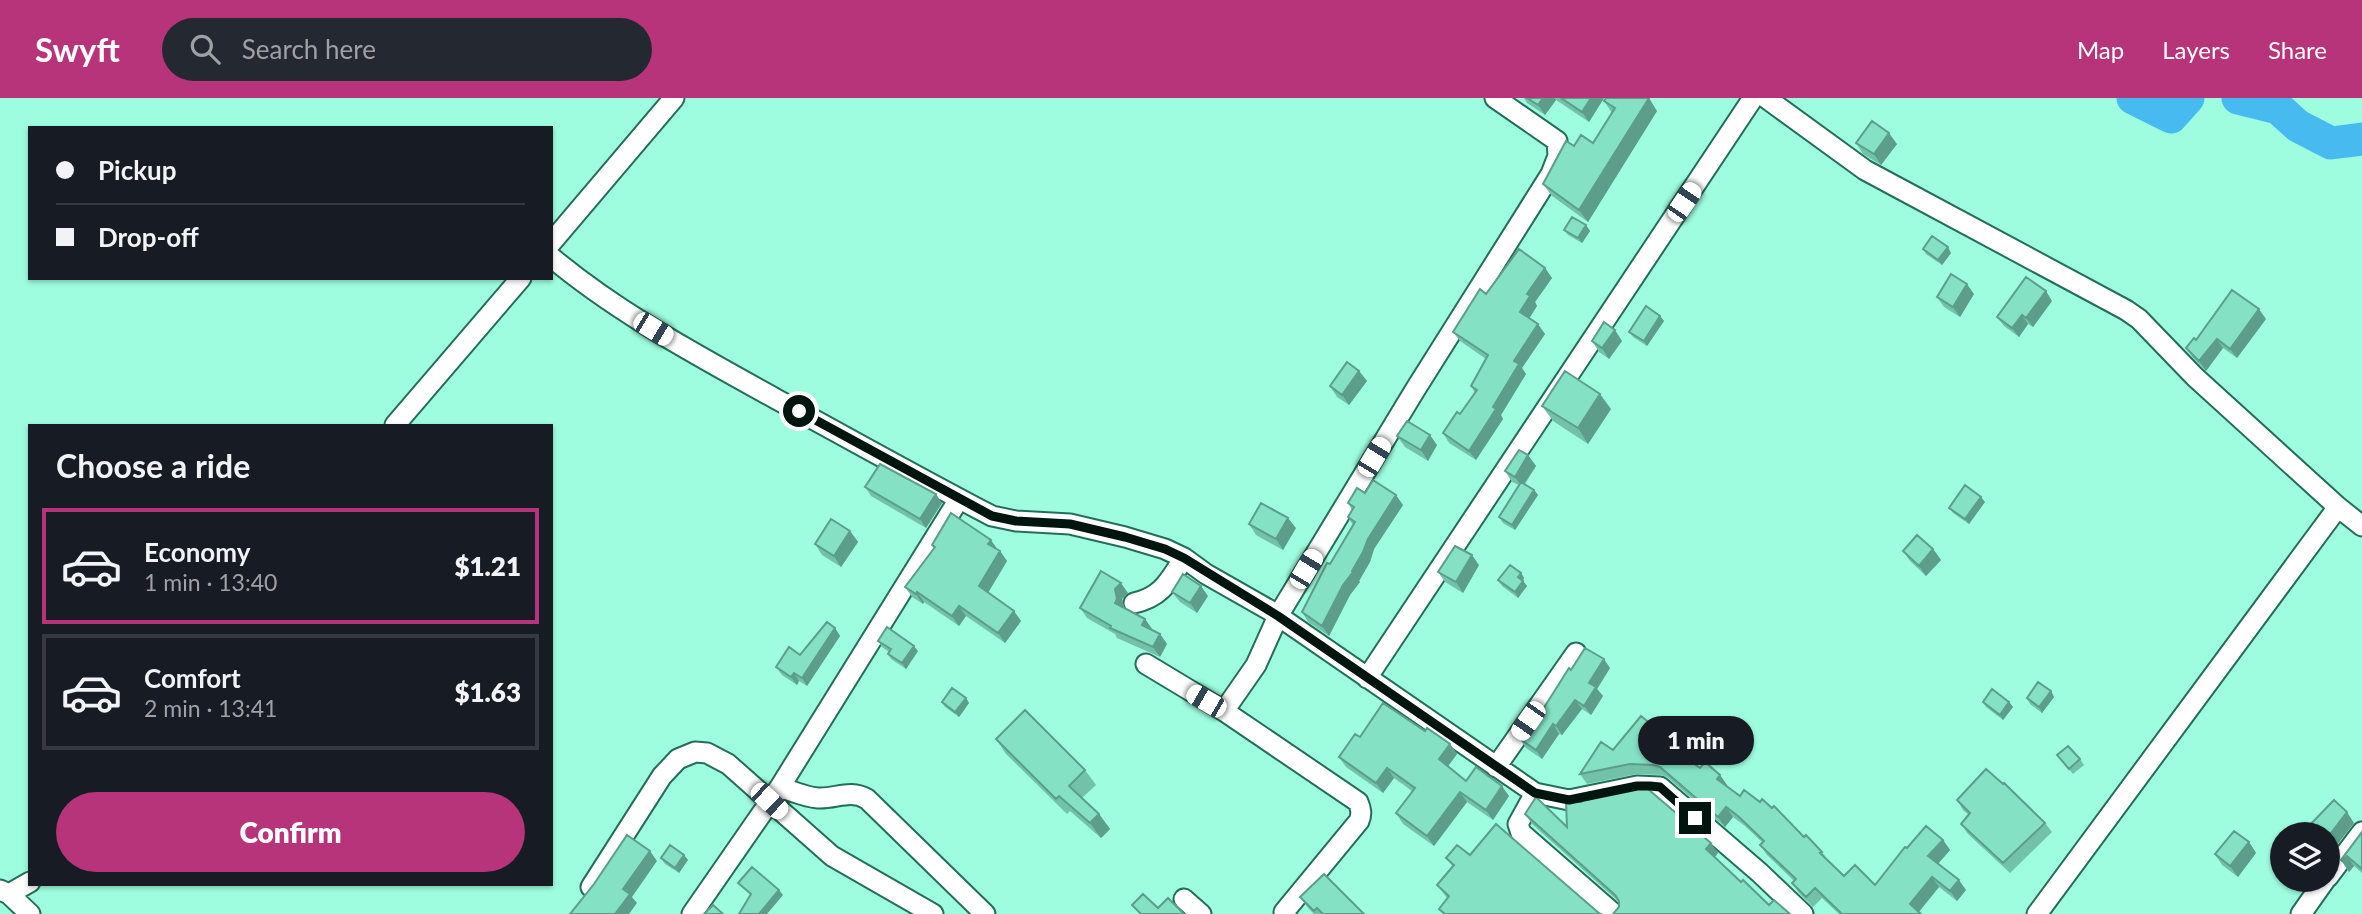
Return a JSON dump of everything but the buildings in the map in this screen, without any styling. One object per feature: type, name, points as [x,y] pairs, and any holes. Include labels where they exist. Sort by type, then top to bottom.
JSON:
[{"type":"street","points":[[553,241],[674,98]]},
{"type":"street","points":[[1224,711],[1256,664],[1278,616],[1415,390],[1551,174],[1558,156],[1557,141],[1495,98]]},
{"type":"street","points":[[1367,678],[1753,98]]},
{"type":"street","points":[[1766,98],[1865,170],[2139,319],[2195,377],[2362,526]]},
{"type":"street","points":[[553,259],[634,318],[992,516],[1016,521],[1070,524],[1125,537],[1165,549],[1184,558],[1278,616],[1535,793],[1569,800],[1637,786],[1660,787],[1760,873],[1803,914]]},
{"type":"street","points":[[396,424],[519,280]]},
{"type":"street","points":[[692,914],[774,794],[959,499]]},
{"type":"street","points":[[2037,914],[2338,507]]},
{"type":"street","points":[[1134,603],[1147,600],[1161,591],[1184,558]]},
{"type":"street","points":[[1496,767],[1576,653]]},
{"type":"street","points":[[1146,664],[1224,711],[1357,802],[1362,814],[1359,821],[1284,913]]},
{"type":"street","points":[[591,887],[662,776],[678,759],[695,752],[716,757],[774,794],[832,856],[933,914]]},
{"type":"street","points":[[774,794],[816,798],[849,793],[860,795],[985,914]]},
{"type":"street","points":[[1535,793],[1518,824],[1521,833],[1614,914]]},
{"type":"street","points":[[2340,860],[2362,832]]},
{"type":"street","points":[[28,883],[4,892],[30,914]]},
{"type":"street","points":[[2301,914],[2316,892]]},
{"type":"street","points":[[1184,899],[1201,914]]},
{"type":"waterway","points":[[2133,98],[2171,117],[2188,98]]},
{"type":"waterway","points":[[2238,98],[2278,108],[2298,126],[2331,143],[2362,139]]},
{"type":"route","points":[[799,411],[992,516],[1016,521],[1070,524],[1125,537],[1165,549],[1184,558],[1278,616],[1535,793],[1569,800],[1637,786],[1660,787],[1695,818]]}]
